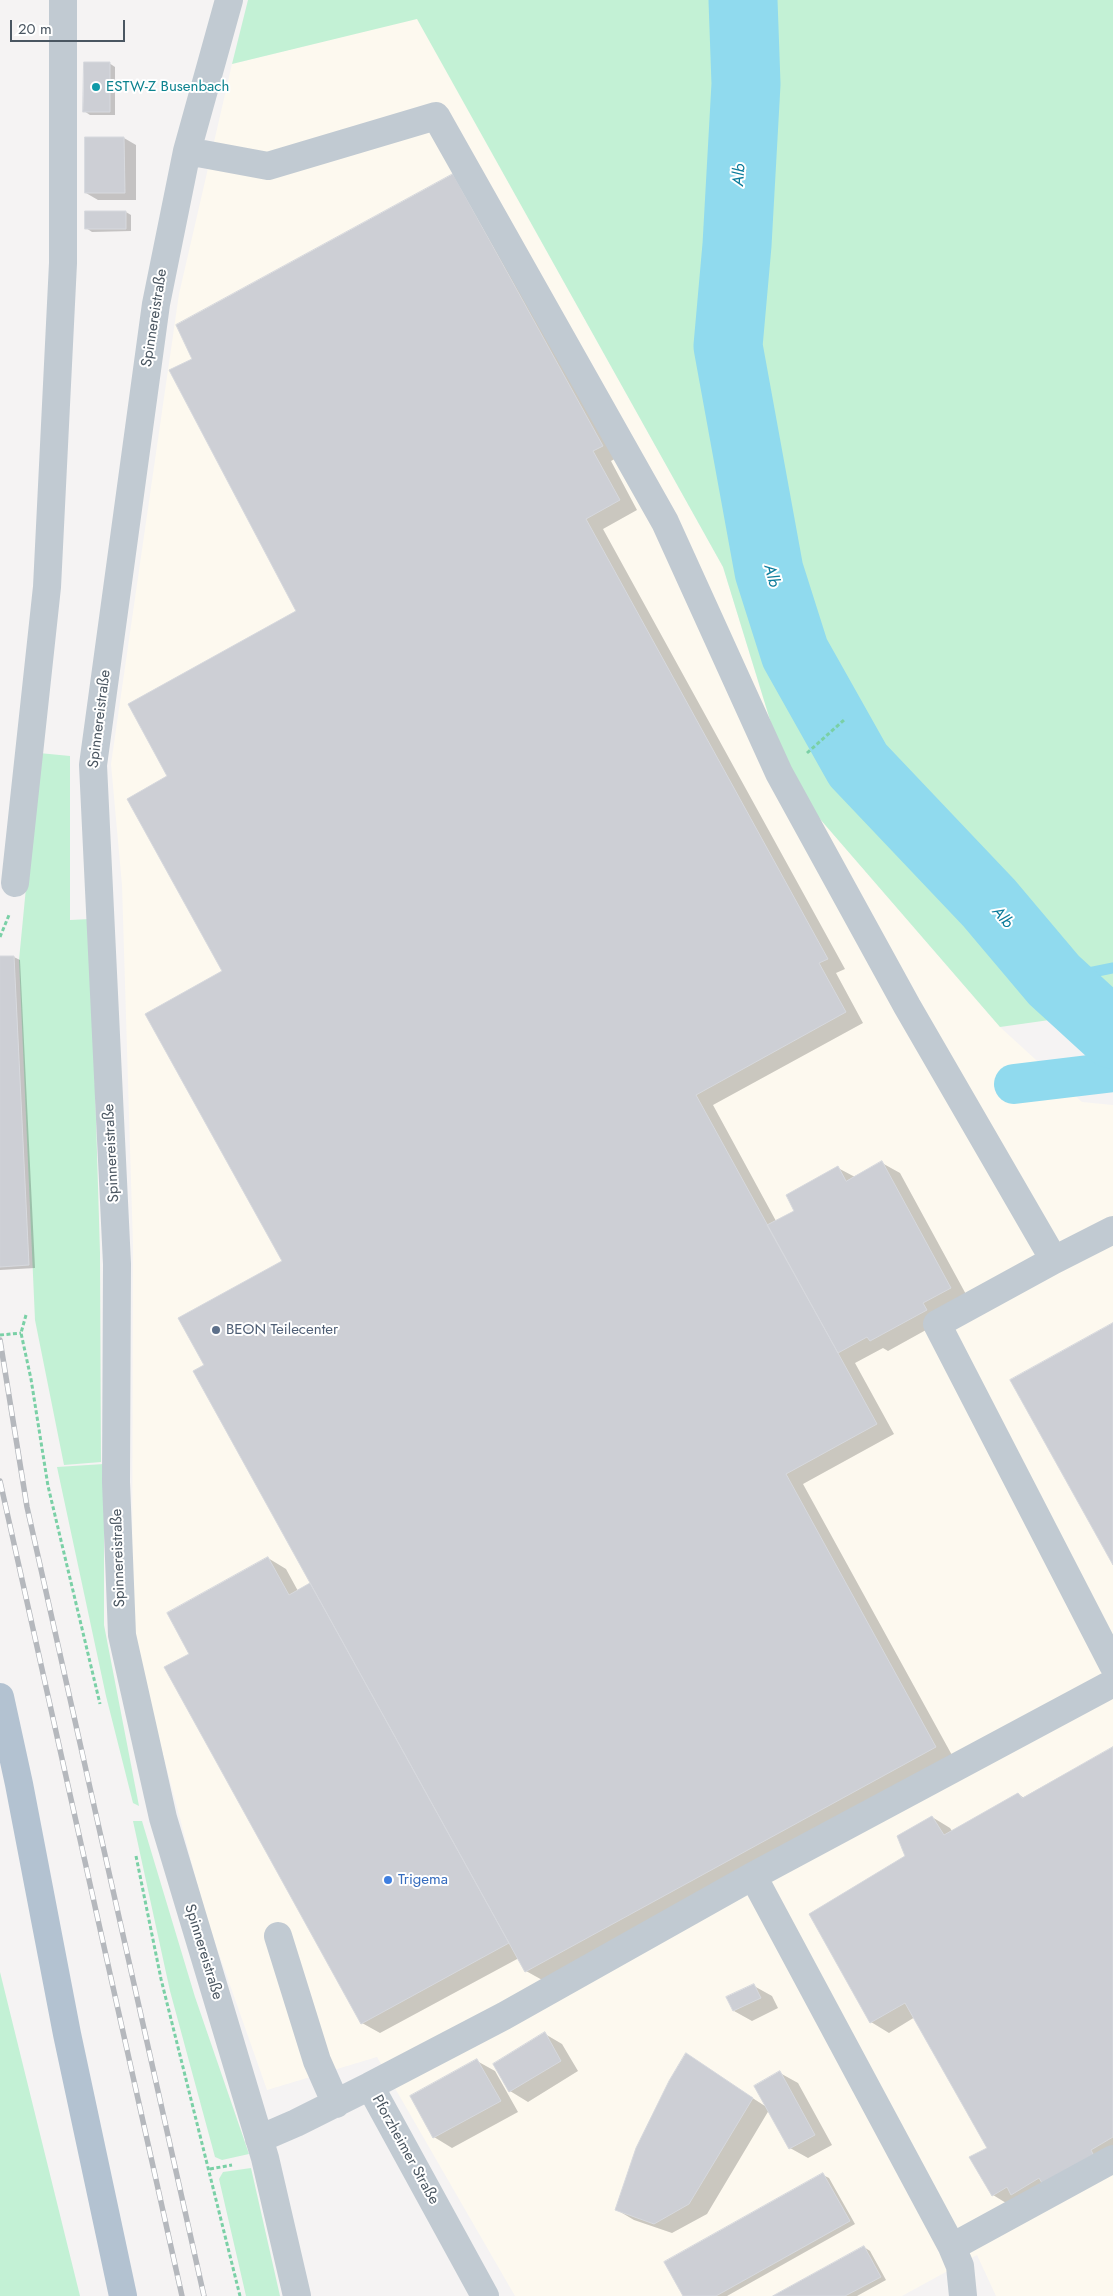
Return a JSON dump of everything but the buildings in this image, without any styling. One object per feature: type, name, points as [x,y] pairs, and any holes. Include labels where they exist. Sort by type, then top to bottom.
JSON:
[{"type":"main road","points":[[0,1697],[19,1784],[67,2034],[123,2296]]},
{"type":"street","points":[[15,883],[47,586],[63,263],[63,0]]},
{"type":"street","name":"Spinnereistraße","points":[[230,0],[187,151],[156,304],[93,765],[118,1264],[116,1482],[122,1635],[163,1818],[259,2139],[297,2296]]},
{"type":"street","points":[[187,151],[268,166],[436,116],[665,522],[784,782],[907,1006],[1054,1260]]},
{"type":"street","points":[[1113,1230],[937,1324],[1113,1665]]},
{"type":"street","points":[[370,2086],[504,2016],[753,1876],[1113,1683]]},
{"type":"street","points":[[753,1876],[952,2246],[960,2266],[963,2296]]},
{"type":"street","points":[[278,1936],[317,2061],[336,2104]]},
{"type":"street","name":"Pforzheimer Straße","points":[[259,2139],[336,2104],[370,2086],[485,2296]]},
{"type":"street","points":[[952,2246],[1113,2159]]},
{"type":"path","points":[[830,732],[844,720]]},
{"type":"path","points":[[26,1316],[21,1333],[31,1379],[48,1486],[102,1711]]},
{"type":"path","points":[[0,1335],[21,1333]]},
{"type":"path","points":[[135,1848],[161,1978],[240,2296]]},
{"type":"shaded area","points":[[417,18],[723,567],[786,772],[794,789],[1000,1027],[1082,1102],[1113,1105],[1113,2296],[996,2296],[977,2255],[902,2296],[515,2296],[377,2057],[267,2090],[206,1917],[132,1637],[133,1246],[122,885],[111,764],[179,294],[232,64]]},
{"type":"green space","points":[[248,0],[1113,0],[1113,1011],[1000,1027],[794,789],[786,772],[723,567],[417,19],[232,64]]},
{"type":"green space","points":[[39,753],[70,756],[70,920],[90,919],[100,1253],[101,1462],[64,1465],[35,1320],[19,960]]},
{"type":"green space","points":[[104,1464],[104,1625],[139,1806],[133,1803],[106,1696],[57,1467]]},
{"type":"green space","points":[[133,1821],[142,1821],[195,1997],[249,2154],[222,2160],[215,2157],[170,1991]]},
{"type":"green space","points":[[0,1972],[80,2296],[0,2296]]},
{"type":"green space","points":[[251,2168],[280,2296],[246,2296],[219,2179],[223,2172]]},
{"type":"waterway","name":"Alb","points":[[743,0],[746,84],[737,245],[728,346],[769,571],[795,653],[858,765],[989,903],[1054,980],[1113,1034]]},
{"type":"waterway","points":[[1054,980],[1113,968]]},
{"type":"waterway","points":[[1014,1084],[1113,1072]]},
{"type":"railway","points":[[0,1340],[27,1507],[204,2296]]},
{"type":"railway","points":[[0,1481],[182,2296]]},
{"type":"place","name":"ESTW-Z Busenbach","points":[[96,87]]},
{"type":"place","name":"BEON Teilecenter","points":[[216,1330]]},
{"type":"place","name":"Trigema","points":[[388,1880]]}]
